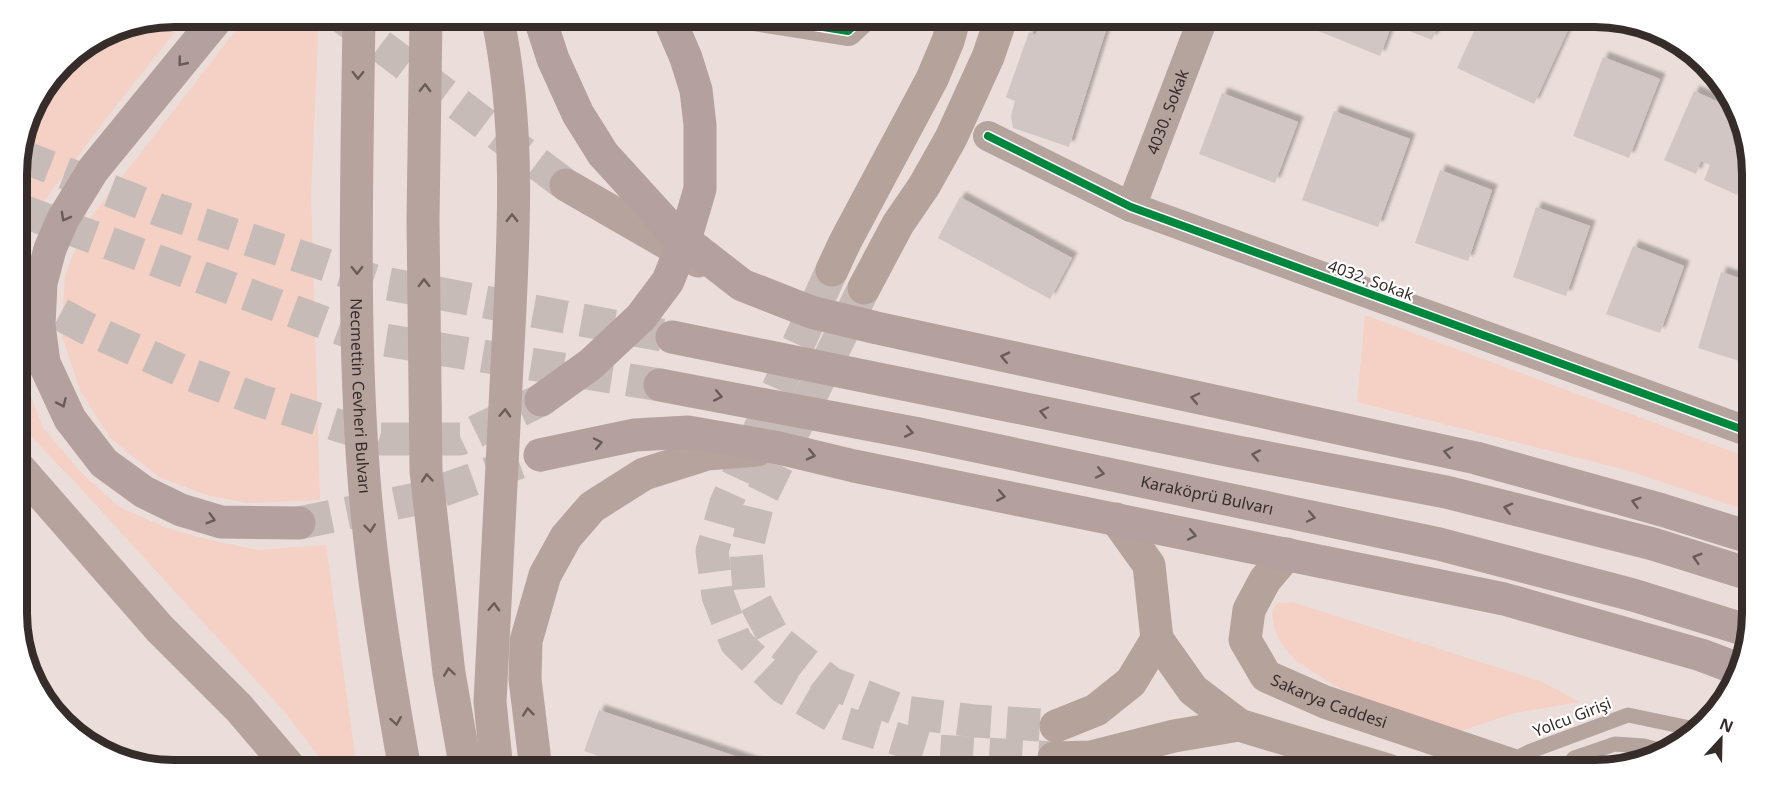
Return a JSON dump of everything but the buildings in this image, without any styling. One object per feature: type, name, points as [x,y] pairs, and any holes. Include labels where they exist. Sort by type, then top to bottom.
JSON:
[{"type":"highway","points":[[210,27],[93,170],[63,219],[50,249],[41,283],[39,325],[44,363],[70,419],[104,463],[144,492],[181,510],[222,522],[299,522]]},
{"type":"highway","points":[[543,27],[553,59],[578,114],[603,154],[674,232],[742,285],[811,312],[877,328],[1476,458],[1742,535]]},
{"type":"highway","points":[[541,400],[591,364],[641,316],[668,281],[687,233],[700,189],[700,125],[696,90],[673,27]]},
{"type":"highway","points":[[672,337],[1446,492],[1653,544],[1742,573]]},
{"type":"highway","name":"Karaköprü Bulvarı","points":[[660,386],[919,434],[1438,544],[1633,595],[1741,629]]},
{"type":"highway","points":[[540,455],[634,435],[688,432],[779,448],[854,466],[1504,599],[1701,655],[1732,667]]},
{"type":"main road","name":"Necmettin Cevheri Bulvarı","points":[[359,27],[356,226],[364,479],[383,643],[403,760]]},
{"type":"main road","points":[[426,27],[423,220],[426,471],[448,673],[464,760]]},
{"type":"main road","points":[[496,760],[490,702],[512,270],[513,152],[513,117],[506,57],[499,27]]},
{"type":"main road","points":[[832,270],[932,79],[952,27]]},
{"type":"main road","points":[[864,288],[898,224],[924,186],[951,138],[988,57],[998,27]]},
{"type":"main road","points":[[566,185],[742,285]]},
{"type":"main road","points":[[535,760],[525,679],[526,641],[545,575],[566,537],[592,507],[644,474],[707,454],[779,448]]},
{"type":"main road","points":[[27,477],[160,629],[239,708],[283,760]]},
{"type":"main road","points":[[1116,519],[1149,565],[1157,639],[1193,690],[1239,725],[1355,760]]},
{"type":"main road","name":"Sakarya Caddesi","points":[[1287,554],[1265,580],[1249,610],[1245,640],[1266,676],[1325,702],[1489,760]]},
{"type":"main road","points":[[1056,726],[1096,710],[1131,682],[1157,639]]},
{"type":"main road","points":[[1054,758],[1091,757],[1174,736],[1239,725]]},
{"type":"street","points":[[823,27],[848,31],[852,27]]},
{"type":"street","name":"4030. Sokak","points":[[1131,207],[1200,27]]},
{"type":"street","name":"4032. Sokak","points":[[987,136],[1131,207],[1742,429]]},
{"type":"lane","name":"Yolcu Girişi","points":[[1521,760],[1531,751],[1628,715],[1687,727]]},
{"type":"lane","points":[[1572,760],[1614,744],[1652,748]]},
{"type":"shaded area","points":[[179,27],[115,107],[40,206],[27,244],[28,154],[38,117],[57,84],[84,57],[117,38],[154,28]]},
{"type":"shaded area","points":[[238,27],[319,27],[311,195],[320,500],[247,503],[206,495],[159,477],[110,438],[80,390],[61,333],[65,275],[87,222]]},
{"type":"shaded area","points":[[1365,315],[1742,455],[1742,509],[1626,470],[1357,402]]},
{"type":"shaded area","points":[[27,386],[43,428],[81,472],[119,507],[167,528],[259,550],[326,545],[356,760],[321,760],[284,711],[27,432]]},
{"type":"shaded area","points":[[1292,602],[1543,682],[1579,702],[1515,713],[1458,732],[1397,714],[1335,686],[1295,660],[1281,643],[1275,630],[1272,614],[1276,604]]},
{"type":"tunnel","points":[[356,27],[566,185]]},
{"type":"tunnel","points":[[28,158],[162,211],[378,282],[672,337]]},
{"type":"tunnel","points":[[27,213],[360,336],[660,385]]},
{"type":"tunnel","points":[[832,270],[726,503],[712,551],[718,596],[736,642],[783,687],[845,723],[936,751],[1054,758]]},
{"type":"tunnel","points":[[864,288],[758,503],[746,551],[749,590],[775,639],[831,683],[905,712],[975,721],[1056,726]]},
{"type":"tunnel","points":[[27,296],[86,328],[189,374],[261,401],[381,439],[460,439],[541,400]]},
{"type":"tunnel","points":[[299,523],[421,498],[540,455]]},
{"type":"cycle path","points":[[823,27],[848,31],[852,27]]},
{"type":"cycle path","points":[[988,136],[1131,207],[1742,429]]}]
